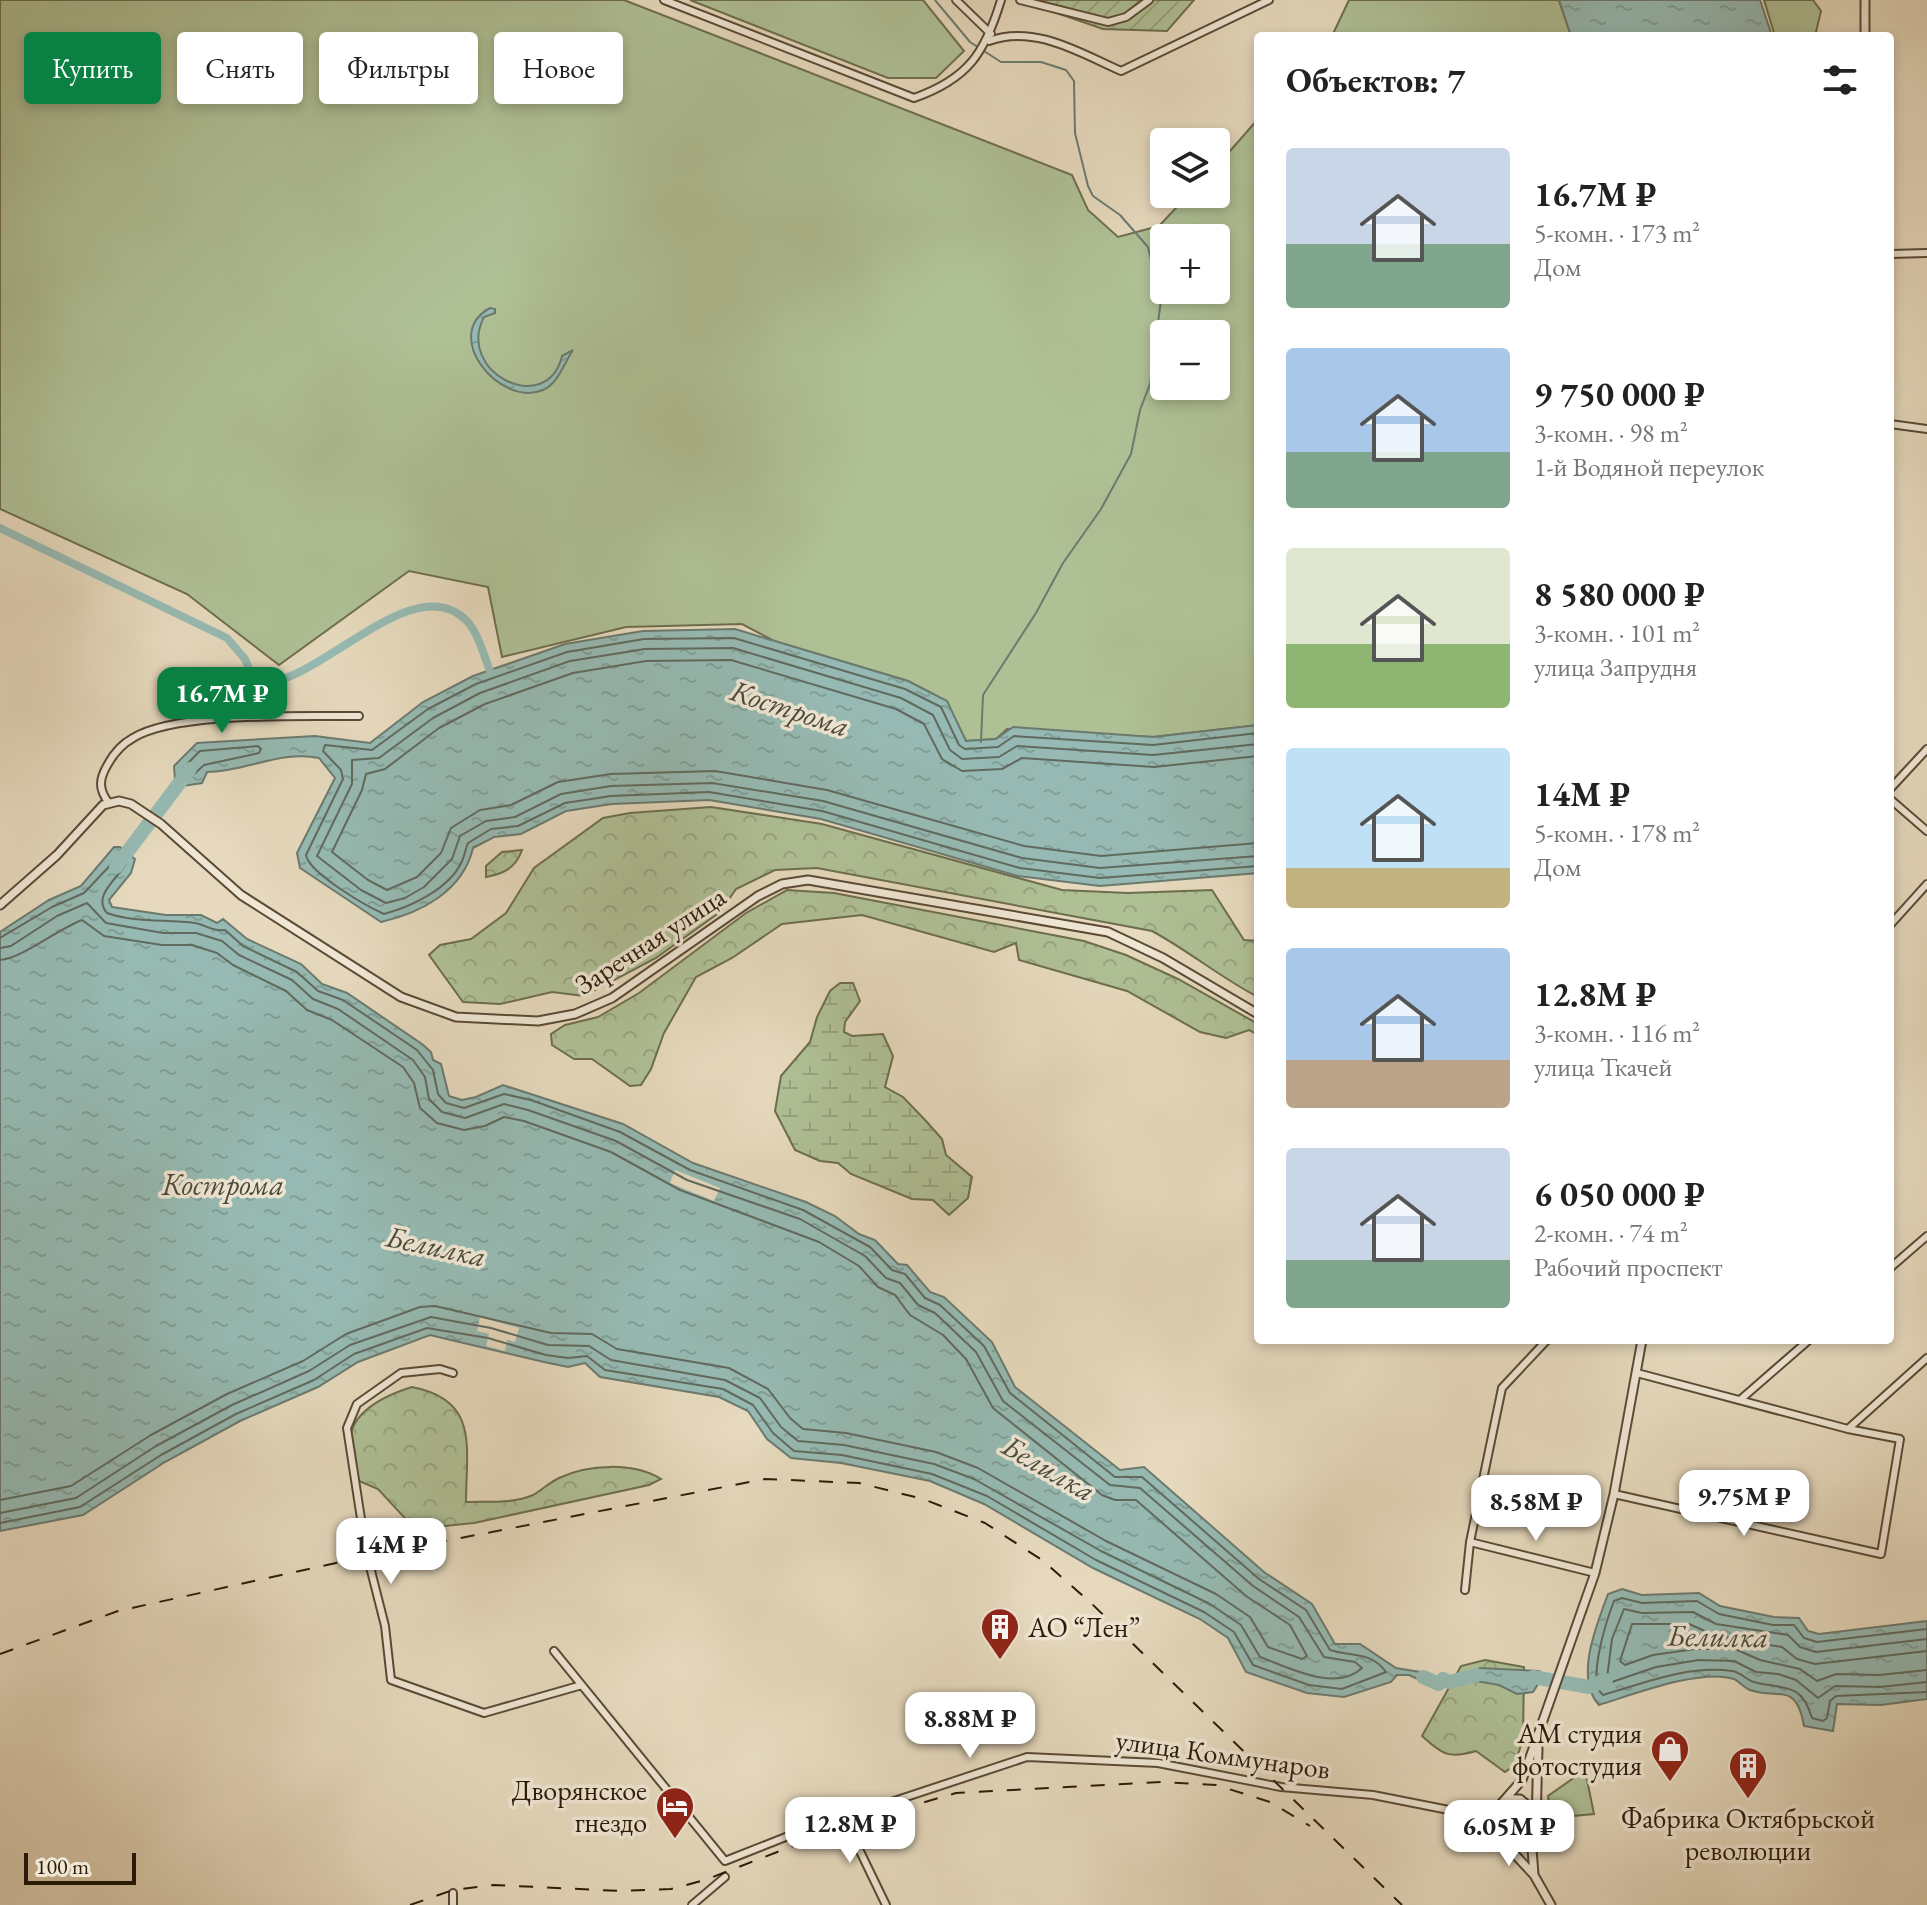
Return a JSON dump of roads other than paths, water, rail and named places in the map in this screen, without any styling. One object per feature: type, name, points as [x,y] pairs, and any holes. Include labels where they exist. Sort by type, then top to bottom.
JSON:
[{"type":"street","points":[[664,0],[914,98],[945,87],[973,60],[990,38],[1001,0]]},
{"type":"street","points":[[956,0],[990,38]]},
{"type":"street","points":[[1020,0],[1108,22],[1126,17],[1149,0]]},
{"type":"street","points":[[990,38],[1023,35],[1055,42],[1121,71],[1269,0]]},
{"type":"street","points":[[1865,0],[1865,32]]},
{"type":"street","points":[[1894,254],[1927,253]]},
{"type":"street","points":[[1894,425],[1927,429]]},
{"type":"street","points":[[0,905],[109,803],[101,792],[100,782],[106,767],[116,752],[142,733],[198,721],[359,716]]},
{"type":"street","points":[[1894,785],[1927,749]]},
{"type":"street","name":"Заречная улица","points":[[109,803],[119,801],[144,811],[241,895],[401,997],[456,1017],[538,1021],[575,1014],[612,998],[758,896],[782,884],[808,880],[1108,932],[1163,958],[1254,1012]]},
{"type":"street","points":[[1894,802],[1927,831]]},
{"type":"street","points":[[1894,921],[1927,884]]},
{"type":"street","points":[[1894,1265],[1927,1236]]},
{"type":"street","points":[[1465,1590],[1470,1542],[1502,1388],[1543,1344]]},
{"type":"street","points":[[1551,1905],[1534,1875],[1505,1842],[1474,1815],[1508,1799],[1522,1780],[1539,1738],[1595,1573],[1614,1494],[1641,1344]]},
{"type":"street","points":[[1740,1400],[1804,1344]]},
{"type":"street","points":[[1848,1429],[1927,1358]]},
{"type":"street","points":[[453,1373],[440,1369],[401,1373],[357,1404],[347,1428],[359,1487],[366,1551],[385,1626],[391,1680],[484,1713],[582,1685]]},
{"type":"street","points":[[1614,1494],[1881,1554],[1900,1439],[1848,1429],[1637,1373]]},
{"type":"street","points":[[1470,1542],[1595,1573]]},
{"type":"street","name":"улица Коммунаров","points":[[554,1651],[725,1861],[849,1812],[873,1808],[1027,1757],[1158,1763],[1281,1787],[1373,1795],[1474,1815]]},
{"type":"street","points":[[1534,1875],[1532,1834],[1536,1824],[1534,1811],[1539,1738]]},
{"type":"street","points":[[1508,1799],[1520,1799],[1534,1811]]},
{"type":"street","points":[[1493,1831],[1491,1821],[1496,1806]]},
{"type":"street","points":[[849,1812],[856,1843],[886,1905]]},
{"type":"street","points":[[1505,1842],[1518,1843],[1532,1834]]},
{"type":"street","points":[[692,1905],[725,1877]]},
{"type":"street","points":[[453,1893],[453,1905]]},
{"type":"water","points":[[1559,0],[1760,0],[1771,32],[1570,32]]},
{"type":"water","points":[[490,308],[495,309],[495,313],[484,317],[478,337],[482,355],[492,370],[506,381],[523,386],[539,384],[553,374],[562,356],[573,350],[557,378],[548,387],[526,393],[510,389],[494,379],[482,366],[473,351],[471,335],[476,320]]},
{"type":"water","name":"Кострома","points":[[735,629],[908,681],[947,701],[966,741],[996,739],[1013,727],[1153,737],[1254,725],[1254,873],[1100,886],[1018,876],[821,819],[709,800],[612,804],[566,811],[521,834],[494,837],[473,848],[460,876],[438,898],[411,913],[381,922],[300,868],[297,853],[335,778],[319,758],[290,757],[207,772],[202,783],[183,786],[175,780],[174,766],[197,743],[315,736],[370,743],[423,702],[473,676],[565,644],[643,631]]},
{"type":"water","name":"Кострома","points":[[114,847],[120,847],[135,859],[131,873],[109,900],[112,907],[166,915],[201,915],[217,923],[223,919],[247,939],[301,964],[322,984],[347,993],[422,1044],[431,1052],[433,1060],[441,1064],[449,1096],[462,1100],[503,1085],[623,1124],[693,1163],[806,1202],[835,1216],[859,1234],[875,1240],[898,1264],[907,1265],[930,1292],[944,1297],[992,1342],[1015,1387],[1120,1470],[1144,1467],[1264,1572],[1312,1604],[1335,1644],[1360,1644],[1396,1668],[1420,1672],[1439,1684],[1433,1686],[1409,1675],[1397,1675],[1391,1682],[1344,1697],[1307,1693],[1246,1672],[1228,1638],[1200,1619],[1093,1568],[984,1504],[930,1481],[841,1463],[791,1458],[767,1439],[748,1411],[719,1397],[600,1377],[585,1363],[568,1367],[430,1335],[358,1362],[318,1387],[240,1421],[165,1462],[83,1515],[0,1531],[0,932],[49,900],[81,886]]},
{"type":"water","points":[[1622,1589],[1642,1595],[1699,1593],[1720,1606],[1774,1617],[1799,1618],[1808,1631],[1819,1634],[1927,1621],[1927,1699],[1881,1705],[1837,1704],[1833,1731],[1804,1726],[1801,1712],[1791,1697],[1760,1693],[1734,1679],[1720,1677],[1666,1684],[1599,1705],[1588,1680],[1590,1651],[1608,1594]]},
{"type":"water","points":[[1480,1668],[1539,1671],[1549,1677],[1540,1681],[1533,1692],[1517,1694],[1499,1685],[1459,1678]]},
{"type":"waterway","points":[[935,0],[970,42],[1001,62],[1041,62],[1066,70],[1074,81],[1075,133],[1088,186],[1093,196],[1120,215],[1148,247],[1161,300],[1150,384],[1140,410],[1131,454],[1101,509],[1063,563],[1036,613],[983,695],[981,742]]},
{"type":"waterway","points":[[0,528],[227,638],[245,659],[258,684],[283,679],[309,667],[365,632],[419,608],[444,608],[466,620],[477,637],[490,671]]},
{"type":"waterway","name":"Кострома","points":[[116,867],[190,769]]},
{"type":"waterway","name":"Белилка","points":[[1423,1677],[1439,1684],[1443,1679],[1449,1682],[1477,1675]]},
{"type":"waterway","name":"Белилка","points":[[1533,1677],[1589,1687],[1606,1680]]},
{"type":"railway","points":[[0,1654],[118,1611],[368,1556],[765,1479],[859,1483],[923,1499],[985,1523],[1042,1560],[1092,1604],[1402,1905]]},
{"type":"railway","points":[[410,1905],[453,1890],[494,1885],[620,1891],[671,1889],[705,1880],[852,1823],[956,1793],[1162,1782],[1216,1785],[1270,1802],[1310,1826]]},
{"type":"place","name":"АО “Лен”","points":[[1000,1661]]},
{"type":"place","name":"АМ студия фотостудия","points":[[1670,1783]]},
{"type":"place","name":"Фабрика Октябрьской революции","points":[[1748,1800]]},
{"type":"place","name":"Дворянское гнездо","points":[[675,1840]]}]
